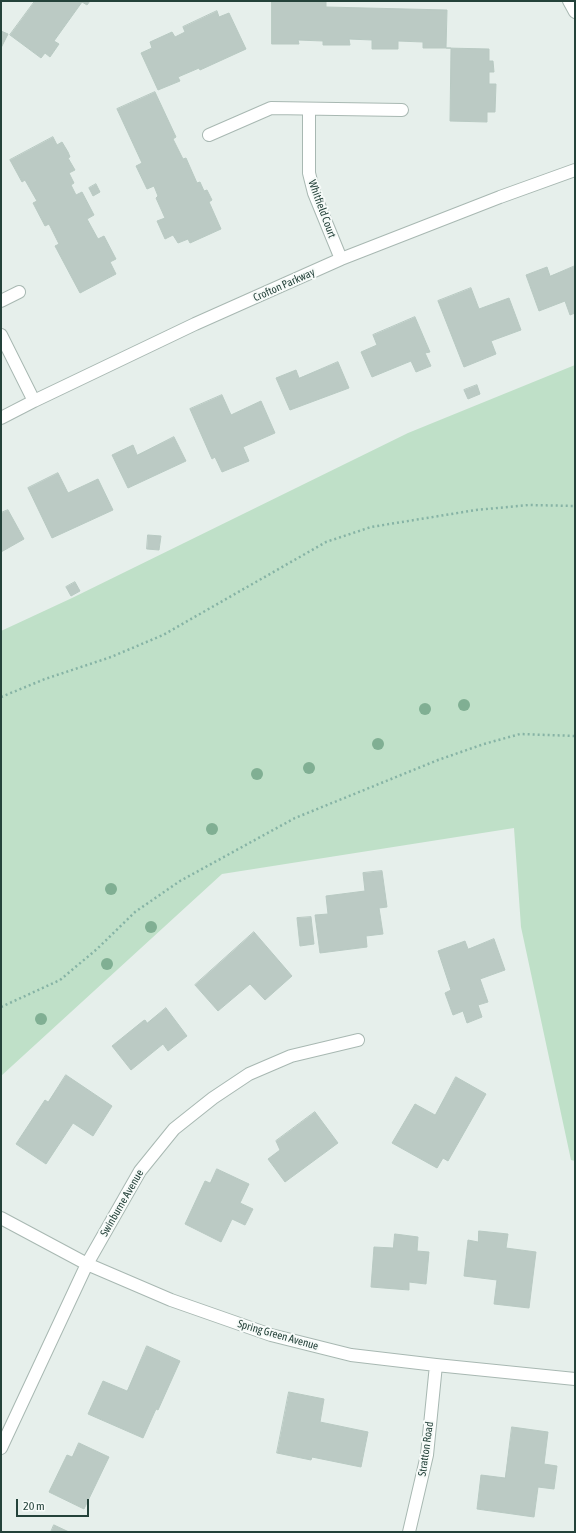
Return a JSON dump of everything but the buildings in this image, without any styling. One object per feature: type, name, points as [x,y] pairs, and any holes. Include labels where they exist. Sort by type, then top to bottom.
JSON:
[{"type":"street","points":[[569,1],[575,12]]},
{"type":"street","points":[[209,135],[271,108],[402,110]]},
{"type":"street","name":"Whitfield Court","points":[[309,109],[308,173],[314,193],[341,259]]},
{"type":"street","name":"Crofton Parkway","points":[[1,418],[194,324],[341,259],[500,197],[575,170]]},
{"type":"street","points":[[1,301],[19,292]]},
{"type":"street","points":[[1,335],[34,401]]},
{"type":"street","name":"Swinburne Avenue","points":[[1,1448],[87,1264],[140,1171],[174,1129],[213,1098],[249,1074],[291,1056],[358,1040]]},
{"type":"street","name":"Spring Green Avenue","points":[[1,1218],[87,1264],[171,1300],[271,1335],[351,1355],[436,1366],[575,1379]]},
{"type":"street","name":"Stratton Road","points":[[409,1532],[427,1455],[436,1366]]},
{"type":"path","points":[[1,697],[44,679],[111,657],[163,634],[326,542],[371,527],[491,509],[529,505],[575,506]]},
{"type":"path","points":[[1,1007],[20,1000],[60,980],[97,949],[136,912],[180,882],[294,818],[438,760],[484,744],[520,734],[575,736]]},
{"type":"green space","points":[[575,365],[575,1161],[571,1160],[521,927],[514,828],[222,874],[1,1076],[1,631],[72,598],[408,433]]}]
